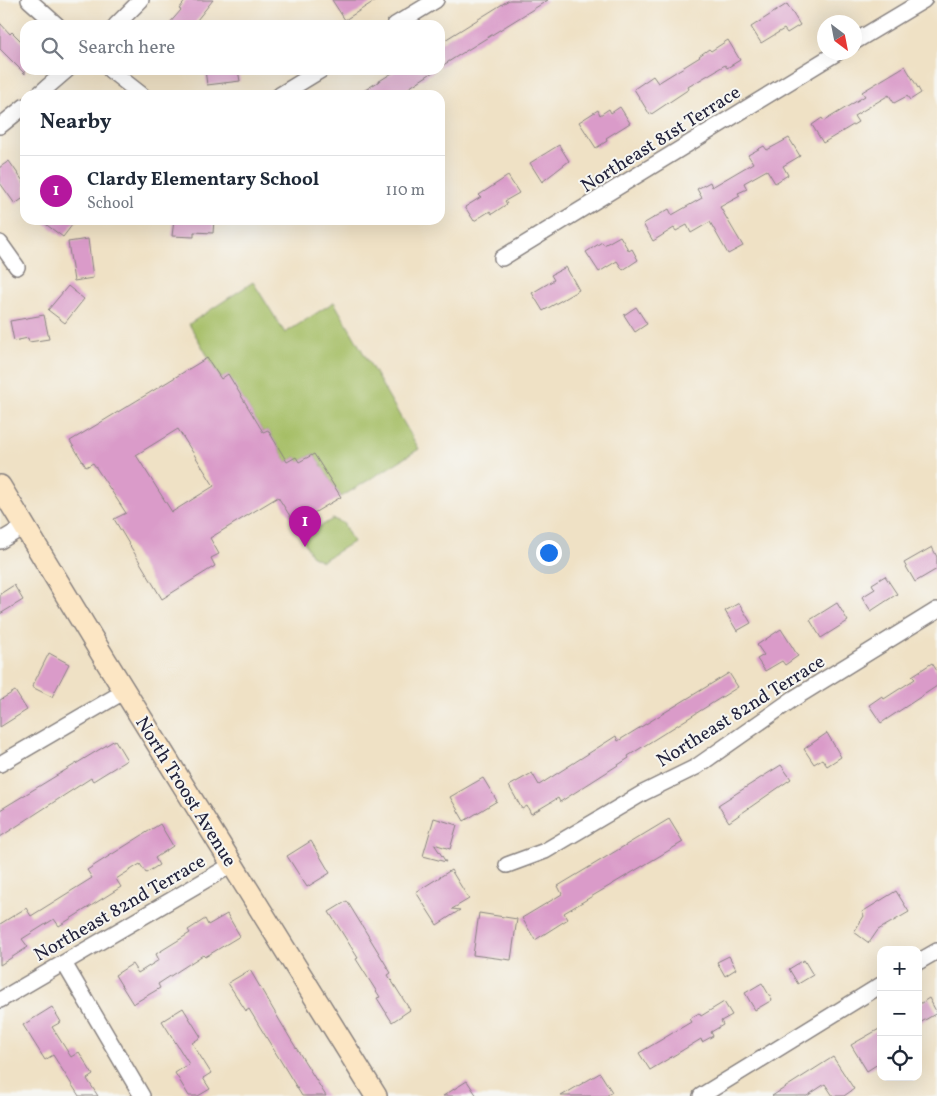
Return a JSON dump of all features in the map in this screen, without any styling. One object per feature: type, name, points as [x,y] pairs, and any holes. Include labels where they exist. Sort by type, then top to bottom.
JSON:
[{"type":"street","points":[[29,0],[51,20]]},
{"type":"street","points":[[121,20],[140,0]]},
{"type":"street","points":[[403,20],[436,0]]},
{"type":"street","points":[[862,37],[924,0]]},
{"type":"street","name":"Northeast 81st Terrace","points":[[502,258],[825,60]]},
{"type":"street","points":[[44,90],[62,75]]},
{"type":"street","points":[[116,75],[136,90]]},
{"type":"street","points":[[288,90],[313,75]]},
{"type":"street","points":[[0,126],[20,110]]},
{"type":"street","points":[[0,243],[17,267]]},
{"type":"street","name":"North Troost Avenue","points":[[0,486],[125,692],[376,1096]]},
{"type":"street","points":[[0,541],[25,526]]},
{"type":"street","name":"Northeast 82nd Terrace","points":[[507,865],[545,851],[643,793],[696,767],[793,699],[937,610]]},
{"type":"street","points":[[0,764],[125,692]]},
{"type":"street","name":"Northeast 82nd Terrace","points":[[0,1000],[232,864]]},
{"type":"street","points":[[922,960],[937,951]]},
{"type":"street","points":[[64,963],[142,1096]]},
{"type":"street","points":[[702,1096],[877,988]]},
{"type":"green space","points":[[253,282],[285,333],[334,302],[419,449],[341,497],[314,454],[299,462],[296,457],[287,462],[268,430],[263,432],[228,375],[221,379],[189,324]]},
{"type":"green space","points":[[333,519],[343,523],[353,542],[322,561],[311,555],[302,537]]},
{"type":"building","points":[[186,0],[213,0],[197,20],[172,20],[181,10],[179,9]]},
{"type":"building","points":[[332,0],[376,0],[345,20]]},
{"type":"building","points":[[509,0],[548,0],[445,64],[445,40]]},
{"type":"building","points":[[787,4],[800,25],[787,33],[784,29],[761,43],[751,27]]},
{"type":"building","points":[[0,23],[10,34],[12,32],[20,40],[20,69],[0,49]]},
{"type":"building","points":[[728,40],[740,60],[727,68],[725,65],[688,87],[689,89],[650,115],[634,89],[653,76],[658,83],[700,57],[709,49],[711,51]]},
{"type":"building","points":[[905,66],[921,93],[910,100],[907,96],[894,103],[889,95],[854,116],[858,122],[823,143],[812,125],[822,118],[824,121],[865,96],[862,92]]},
{"type":"building","points":[[206,75],[239,75],[240,81],[207,85]]},
{"type":"building","points":[[389,75],[428,75],[406,90],[365,90]]},
{"type":"building","points":[[620,107],[630,123],[606,138],[607,141],[596,148],[579,122],[598,110],[600,115],[609,109],[611,113]]},
{"type":"building","points":[[789,138],[800,156],[783,166],[788,175],[775,183],[767,170],[744,183],[747,189],[738,193],[740,196],[720,207],[743,246],[728,254],[710,222],[691,233],[687,225],[676,231],[674,228],[653,241],[643,224],[669,209],[672,215],[702,198],[697,189],[710,182],[712,187],[753,163],[748,155],[764,146],[767,150]]},
{"type":"building","points":[[559,145],[569,161],[542,182],[530,163]]},
{"type":"building","points":[[9,161],[20,177],[20,200],[15,204],[0,183],[0,167]]},
{"type":"building","points":[[508,176],[519,193],[505,201],[507,204],[492,214],[490,211],[474,221],[465,207],[481,197],[479,195]]},
{"type":"building","points":[[47,225],[72,225],[63,237]]},
{"type":"building","points":[[173,225],[214,225],[213,233],[194,232],[194,237],[172,236]]},
{"type":"building","points":[[620,236],[629,251],[632,249],[638,260],[623,270],[617,261],[599,272],[586,252],[602,242],[604,245]]},
{"type":"building","points":[[88,239],[93,278],[74,281],[68,242]]},
{"type":"building","points":[[566,267],[579,290],[543,311],[532,293],[554,280],[551,275]]},
{"type":"building","points":[[68,286],[84,299],[65,323],[48,310]]},
{"type":"building","points":[[636,307],[647,324],[635,332],[624,315]]},
{"type":"building","points":[[44,315],[49,339],[29,342],[28,338],[14,341],[10,321]]},
{"type":"building","points":[[207,358],[221,379],[228,374],[263,432],[268,430],[287,462],[296,457],[299,462],[314,454],[341,497],[295,524],[278,497],[210,538],[219,554],[211,558],[215,566],[162,599],[114,519],[126,513],[93,463],[86,467],[70,441]],"holes":[[[178,429],[214,486],[172,512],[136,455]]]},
{"type":"building","points":[[932,547],[937,557],[937,569],[915,582],[904,563]]},
{"type":"building","points":[[885,576],[897,594],[871,611],[862,597],[875,589],[872,584]]},
{"type":"building","points":[[14,585],[23,600],[0,614],[0,594]]},
{"type":"building","points":[[739,603],[751,623],[737,631],[725,611]]},
{"type":"building","points":[[837,603],[848,621],[821,638],[810,620]]},
{"type":"building","points":[[781,629],[798,656],[785,665],[782,661],[765,671],[757,659],[764,655],[757,645]]},
{"type":"building","points":[[49,653],[69,664],[52,697],[32,687]]},
{"type":"building","points":[[932,663],[937,671],[937,686],[881,723],[869,705],[882,696],[884,699],[915,679],[912,676]]},
{"type":"building","points":[[729,673],[738,687],[628,756],[629,758],[560,802],[558,798],[531,814],[527,806],[522,809],[509,786],[532,773],[539,785],[616,736],[618,741]]},
{"type":"building","points":[[15,691],[27,710],[0,727],[0,700]]},
{"type":"building","points":[[827,733],[841,757],[827,766],[822,759],[814,764],[804,749]]},
{"type":"building","points":[[115,740],[127,760],[93,781],[91,778],[0,837],[0,810]]},
{"type":"building","points":[[781,765],[791,779],[729,822],[718,805]]},
{"type":"building","points":[[483,778],[497,801],[464,821],[450,797]]},
{"type":"building","points":[[434,818],[457,825],[450,849],[434,844],[446,862],[423,856]]},
{"type":"building","points":[[669,819],[683,842],[564,913],[568,919],[535,940],[522,918],[562,894],[558,886]]},
{"type":"building","points":[[160,824],[173,846],[155,858],[159,865],[146,873],[140,864],[116,879],[121,887],[59,926],[54,919],[22,939],[28,947],[0,965],[0,924],[26,908],[31,916],[92,878],[87,870]]},
{"type":"building","points":[[311,841],[330,873],[307,887],[287,856]]},
{"type":"building","points":[[451,870],[469,899],[452,909],[460,910],[437,925],[416,892]]},
{"type":"building","points":[[896,891],[909,912],[878,930],[869,943],[854,932],[864,916],[862,912]]},
{"type":"building","points":[[347,901],[391,973],[388,975],[410,1010],[392,1022],[377,998],[380,997],[356,959],[358,958],[329,912]]},
{"type":"building","points":[[479,913],[517,919],[511,960],[473,955]]},
{"type":"building","points":[[227,914],[240,936],[205,957],[203,955],[158,984],[160,988],[133,1004],[115,975],[132,964],[138,973],[159,960],[156,954],[190,933],[188,930],[205,919],[208,925]]},
{"type":"building","points":[[729,956],[736,969],[725,976],[717,962]]},
{"type":"building","points":[[804,960],[813,975],[798,984],[789,969]]},
{"type":"building","points":[[250,970],[326,1096],[302,1096],[249,1009],[246,1011],[228,983]]},
{"type":"building","points":[[762,983],[772,1000],[755,1010],[745,993]]},
{"type":"building","points":[[929,998],[937,1013],[922,1022],[922,1002]]},
{"type":"building","points":[[724,1002],[732,1015],[721,1021],[723,1025],[711,1032],[713,1036],[702,1042],[701,1039],[650,1070],[639,1053],[691,1022],[689,1019],[699,1013],[701,1016]]},
{"type":"building","points":[[52,1007],[61,1022],[52,1027],[71,1057],[79,1052],[93,1075],[87,1079],[98,1096],[79,1096],[53,1055],[45,1060],[23,1025]]},
{"type":"building","points":[[183,1008],[201,1037],[192,1043],[211,1073],[203,1078],[210,1089],[198,1096],[189,1096],[175,1073],[189,1064],[162,1021]]},
{"type":"building","points":[[877,1030],[877,1065],[867,1071],[851,1045]]},
{"type":"building","points":[[833,1057],[854,1089],[844,1096],[833,1096],[825,1084],[807,1096],[772,1096]]},
{"type":"building","points":[[600,1073],[612,1092],[606,1096],[561,1096]]},
{"type":"building","points":[[467,1081],[477,1096],[443,1096]]},
{"type":"place","name":"Clardy Elementary School","points":[[305,547]]}]
